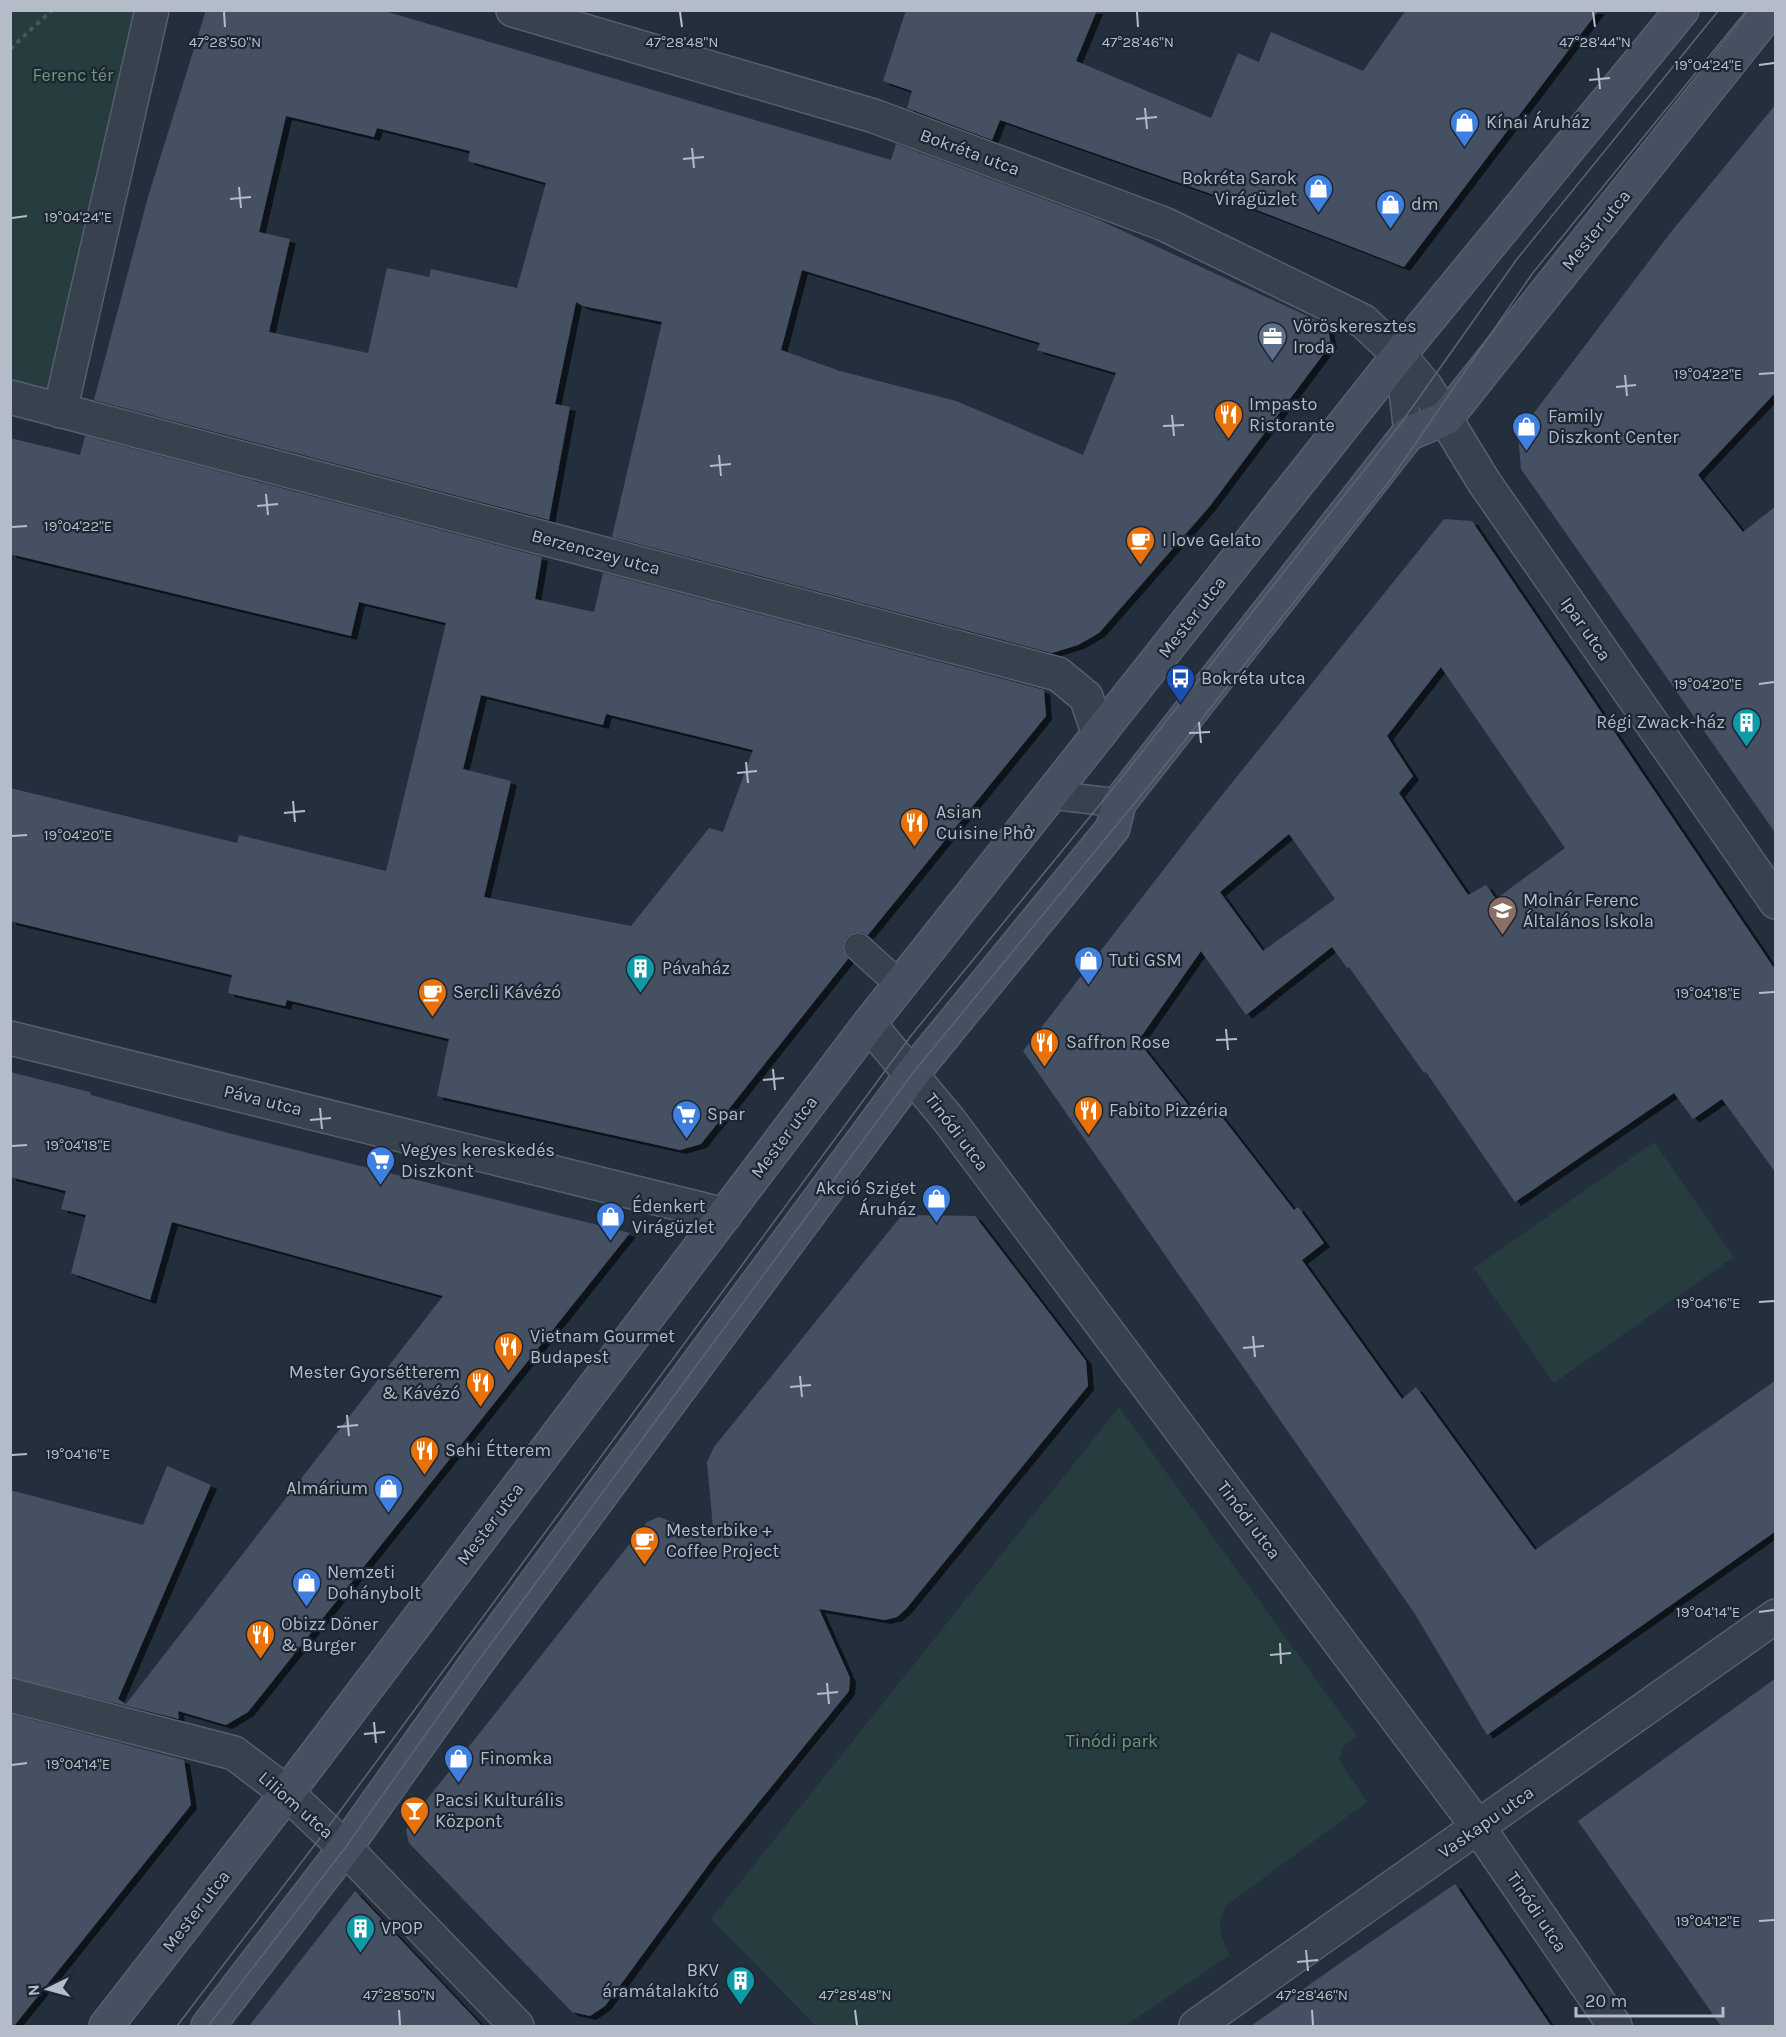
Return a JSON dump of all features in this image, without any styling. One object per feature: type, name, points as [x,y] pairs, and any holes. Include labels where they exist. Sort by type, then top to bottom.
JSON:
[{"type":"street","points":[[10,397],[60,411],[152,10]]},
{"type":"street","name":"Bokréta utca","points":[[513,10],[874,116],[1164,225],[1363,321],[1399,356]]},
{"type":"street","name":"Mester utca","points":[[106,2026],[287,1793],[869,1024],[1399,356],[1682,10]]},
{"type":"street","name":"Mester utca","points":[[208,2026],[345,1848],[475,1665],[912,1074],[1113,828],[1119,803],[1408,434],[1446,418],[1771,10]]},
{"type":"street","name":"Ipar utca","points":[[1399,356],[1426,387],[1484,482],[1776,902]]},
{"type":"street","name":"Berzenczey utca","points":[[60,411],[1058,674],[1086,697],[1099,734]]},
{"type":"street","name":"Tinódi utca","points":[[869,1024],[956,1130],[1478,1827],[1615,2026]]},
{"type":"street","name":"Páva utca","points":[[10,1038],[725,1215]]},
{"type":"street","name":"Vaskapu utca","points":[[1196,2026],[1776,1616]]},
{"type":"street","name":"Liliom utca","points":[[10,1695],[234,1753],[287,1793],[345,1848],[517,2026]]},
{"type":"lane","points":[[1399,356],[1408,434]]},
{"type":"lane","points":[[1051,795],[1119,803]]},
{"type":"lane","points":[[858,947],[900,985]]},
{"type":"path","points":[[10,49],[52,10]]},
{"type":"green space","name":"Ferenc tér","points":[[10,11],[152,11],[60,411],[11,397]]},
{"type":"green space","points":[[1654,1142],[1734,1257],[1554,1383],[1474,1268]]},
{"type":"green space","name":"Tinódi park","points":[[1119,1407],[1357,1736],[1343,1747],[1339,1760],[1367,1802],[1227,1905],[1221,1919],[1220,1930],[1230,1955],[1125,2026],[816,2026],[711,1919]]},
{"type":"building","points":[[206,10],[381,10],[891,160],[896,144],[1097,219],[1327,325],[1331,344],[1210,506],[1099,633],[1078,645],[1052,653],[612,537],[662,322],[583,306],[576,302],[555,404],[570,407],[549,520],[94,400],[148,197]],"holes":[[[286,116],[374,137],[377,128],[470,151],[468,161],[546,183],[517,288],[431,269],[429,277],[387,268],[368,353],[269,332],[290,239],[259,232]],[[802,270],[1040,343],[1037,350],[1116,373],[1083,455],[956,401],[840,371],[781,350]]]},
{"type":"building","points":[[906,10],[1097,10],[1076,61],[1211,118],[1238,53],[1259,62],[1271,32],[1363,71],[1406,10],[1599,10],[1404,267],[1257,210],[1000,120],[992,140],[907,108],[912,91],[883,81]]},
{"type":"building","points":[[1776,104],[1776,392],[1698,475],[1743,532],[1776,506],[1776,834],[1521,469],[1518,434],[1671,232]]},
{"type":"building","points":[[85,436],[542,557],[535,599],[594,612],[603,573],[1044,690],[1046,716],[868,935],[854,932],[846,937],[843,951],[848,959],[701,1144],[680,1150],[437,1096],[449,1039],[287,1000],[285,1006],[228,993],[232,975],[10,921],[10,788],[237,843],[239,835],[386,871],[446,623],[359,602],[351,636],[10,554],[10,438],[80,455]],"holes":[[[481,695],[603,725],[606,714],[753,750],[723,832],[709,828],[631,926],[484,897],[511,781],[463,769]]]},
{"type":"building","points":[[1444,519],[1472,521],[1776,971],[1776,1173],[1722,1099],[1693,1119],[1674,1093],[1515,1202],[1426,1072],[1424,1073],[1349,967],[1347,968],[1332,947],[1246,1015],[1201,951],[1138,1041],[1200,1120],[1215,1108],[1294,1210],[1298,1207],[1324,1243],[1302,1260],[1402,1399],[1416,1387],[1535,1550],[1776,1380],[1776,1531],[1487,1735],[1415,1614],[1023,1051],[1202,820]],"holes":[[[1441,667],[1565,848],[1496,899],[1486,885],[1468,895],[1399,793],[1413,776],[1387,736]],[[1289,834],[1335,899],[1263,951],[1220,892]]]},
{"type":"building","points":[[10,1072],[90,1092],[91,1095],[228,1133],[630,1233],[248,1712],[226,1725],[178,1711],[179,1719],[10,1677],[10,1490],[143,1525],[167,1466],[211,1485],[118,1699],[126,1704],[443,1296],[172,1222],[150,1300],[71,1273],[86,1215],[61,1209],[66,1191],[10,1177]]},
{"type":"building","points":[[902,1215],[975,1216],[1086,1361],[1088,1386],[906,1609],[897,1617],[885,1620],[819,1609],[850,1678],[849,1691],[712,1860],[605,2006],[590,2016],[572,2012],[409,1843],[406,1831],[409,1822],[647,1522],[659,1517],[714,1538],[707,1462],[714,1447]]},
{"type":"building","points":[[1776,1678],[1776,2026],[1721,2026],[1578,1821]]},
{"type":"building","points":[[10,1714],[184,1760],[191,1805],[14,2026],[10,2026]]},
{"type":"building","points":[[1455,1884],[1551,2026],[1251,2026],[1343,1961]]},
{"type":"building","name":"VPOP","points":[[355,1891],[482,2026],[249,2026]]},
{"type":"tram line","points":[[177,2026],[326,1830],[910,1037],[1115,786],[1399,426],[1517,259],[1719,10]]},
{"type":"tram line","points":[[208,2026],[345,1848],[475,1665],[912,1074],[1156,777],[1391,479],[1532,274],[1747,10]]},
{"type":"place","name":"Kínai Áruház","points":[[1465,148]]},
{"type":"place","name":"Bokréta Sarok Virágüzlet","points":[[1318,214]]},
{"type":"place","name":"dm","points":[[1390,230]]},
{"type":"place","name":"Vöröskeresztes Iroda","points":[[1272,362]]},
{"type":"place","name":"Impasto Ristorante","points":[[1228,440]]},
{"type":"place","name":"Family Diszkont Center","points":[[1527,452]]},
{"type":"place","name":"I love Gelato","points":[[1141,566]]},
{"type":"place","name":"Bokréta utca","points":[[1180,704]]},
{"type":"place","name":"Régi Zwack-ház","points":[[1746,748]]},
{"type":"place","name":"Asian Cuisine Phở","points":[[915,848]]},
{"type":"place","name":"Molnár Ferenc Általános Iskola","points":[[1502,936]]},
{"type":"place","name":"Tuti GSM","points":[[1088,986]]},
{"type":"place","name":"Pávaház","points":[[641,994]]},
{"type":"place","name":"Sercli Kávézó","points":[[432,1018]]},
{"type":"place","name":"Saffron Rose","points":[[1045,1068]]},
{"type":"place","name":"Fabito Pizzéria","points":[[1088,1136]]},
{"type":"place","name":"Spar","points":[[686,1140]]},
{"type":"place","name":"Vegyes kereskedés Diszkont","points":[[380,1186]]},
{"type":"place","name":"Akció Sziget Áruház","points":[[937,1224]]},
{"type":"place","name":"Édenkert Virágüzlet","points":[[611,1242]]},
{"type":"place","name":"Vietnam Gourmet Budapest","points":[[509,1372]]},
{"type":"place","name":"Mester Gyorsétterem & Kávézó","points":[[481,1408]]},
{"type":"place","name":"Sehi Étterem","points":[[424,1476]]},
{"type":"place","name":"Almárium","points":[[389,1514]]},
{"type":"place","name":"Mesterbike + Coffee Project","points":[[645,1566]]},
{"type":"place","name":"Nemzeti Dohánybolt","points":[[306,1608]]},
{"type":"place","name":"Obizz Döner & Burger","points":[[260,1660]]},
{"type":"place","name":"Finomka","points":[[459,1784]]},
{"type":"place","name":"Pacsi Kulturális Központ","points":[[414,1836]]},
{"type":"place","name":"VPOP","points":[[360,1954]]},
{"type":"place","name":"BKV áramátalakító","points":[[740,2006]]}]
